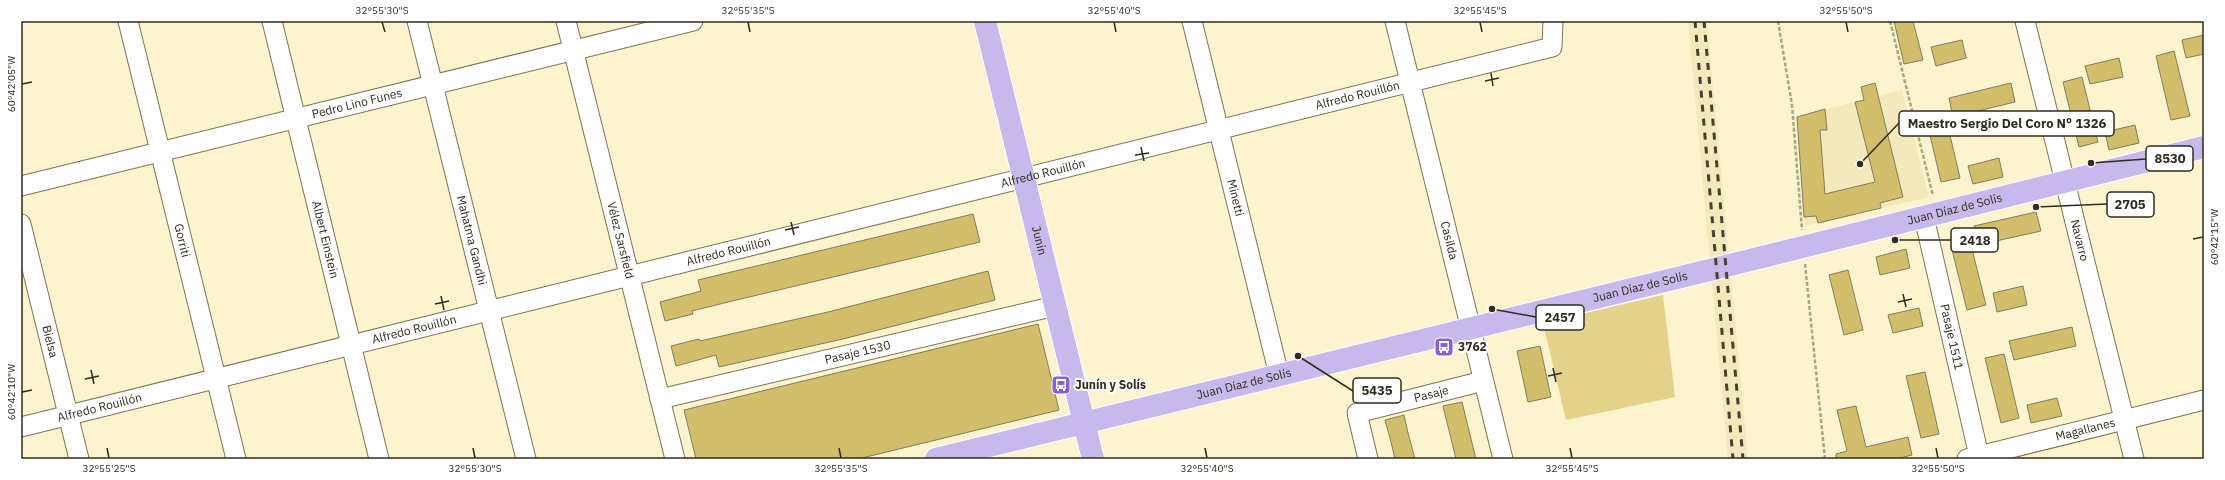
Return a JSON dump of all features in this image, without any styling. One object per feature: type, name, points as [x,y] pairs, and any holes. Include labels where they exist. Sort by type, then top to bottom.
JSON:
[{"type":"main road","name":"Junín","points":[[985,21],[1093,459]]},
{"type":"main road","name":"Juan Díaz de Solís","points":[[946,458],[2204,147]]},
{"type":"street","name":"Gorriti","points":[[128,21],[236,459]]},
{"type":"street","name":"Albert Einstein","points":[[272,21],[379,459]]},
{"type":"street","name":"Mahatma Gandhi","points":[[417,21],[526,459]]},
{"type":"street","name":"Vélez Sarsfield","points":[[566,21],[675,459]]},
{"type":"street","name":"Pedro Lino Funes","points":[[21,186],[296,120],[693,21]]},
{"type":"street","name":"Minetti","points":[[1192,21],[1280,375]]},
{"type":"street","name":"Casilda","points":[[1395,21],[1503,459]]},
{"type":"street","name":"Alfredo Rouillón","points":[[21,427],[1552,47],[1553,21]]},
{"type":"street","name":"Navarro","points":[[2025,21],[2134,459]]},
{"type":"street","name":"Pasaje 1511","points":[[1930,215],[1973,458]]},
{"type":"street","name":"Bielsa","points":[[21,224],[79,459]]},
{"type":"street","name":"Pasaje 1530","points":[[660,399],[1055,306]]},
{"type":"street","name":"Pasaje","points":[[1368,459],[1357,413],[1483,381]]},
{"type":"street","name":"Magallanes","points":[[1973,458],[2204,400]]},
{"type":"path","points":[[1890,21],[1930,215]]},
{"type":"shaded area","points":[[1688,21],[1707,21],[1748,459],[1728,459]]},
{"type":"shaded area","points":[[1902,90],[1929,197],[1805,226],[1797,117]]},
{"type":"shaded area","points":[[1663,295],[1675,397],[1566,420],[1543,323]]},
{"type":"building","points":[[1894,21],[1913,21],[1923,60],[1904,64]]},
{"type":"building","points":[[2204,35],[2204,54],[2186,58],[2182,40]]},
{"type":"building","points":[[1962,40],[1966,58],[1936,66],[1931,47]]},
{"type":"building","points":[[2174,51],[2190,116],[2171,120],[2156,56]]},
{"type":"building","points":[[2119,58],[2123,77],[2090,84],[2085,66]]},
{"type":"building","points":[[2082,77],[2098,142],[2079,147],[2063,82]]},
{"type":"building","points":[[1875,83],[1903,197],[1880,203],[1881,208],[1818,223],[1816,216],[1804,217],[1797,117],[1825,109],[1827,130],[1820,130],[1825,194],[1875,182],[1855,102],[1864,100],[1861,87]]},
{"type":"building","points":[[2011,83],[2015,102],[1953,117],[1949,98]]},
{"type":"building","points":[[1945,114],[1960,178],[1941,182],[1926,118]]},
{"type":"building","points":[[2135,125],[2139,143],[2109,150],[2105,132]]},
{"type":"building","points":[[1999,158],[2003,177],[1973,184],[1968,166]]},
{"type":"building","points":[[2036,212],[2041,231],[1978,245],[1974,226]]},
{"type":"building","points":[[973,214],[980,242],[692,311],[693,314],[665,321],[660,302],[701,291],[698,280]]},
{"type":"building","points":[[1970,241],[1986,305],[1967,310],[1951,246]]},
{"type":"building","points":[[1906,249],[1910,268],[1880,275],[1876,257]]},
{"type":"building","points":[[1848,270],[1863,330],[1844,335],[1829,275]]},
{"type":"building","points":[[988,271],[995,300],[847,338],[719,367],[716,355],[676,366],[671,346],[699,339],[700,341],[828,312]]},
{"type":"building","points":[[2023,286],[2027,305],[1997,312],[1993,293]]},
{"type":"building","points":[[1919,308],[1923,326],[1893,333],[1888,315]]},
{"type":"building","points":[[1038,324],[1059,410],[858,459],[696,459],[684,410]]},
{"type":"building","points":[[2072,327],[2076,346],[2014,360],[2009,341]]},
{"type":"building","points":[[1540,346],[1551,397],[1528,402],[1517,351]]},
{"type":"building","points":[[2004,354],[2019,418],[2001,423],[1985,358]]},
{"type":"building","points":[[1925,372],[1939,434],[1921,438],[1906,376]]},
{"type":"building","points":[[2057,398],[2062,416],[2031,423],[2027,405]]},
{"type":"building","points":[[1462,402],[1476,459],[1456,459],[1443,406]]},
{"type":"building","points":[[1856,406],[1866,447],[1908,437],[1912,455],[1896,459],[1836,459],[1836,454],[1847,451],[1837,410]]},
{"type":"building","points":[[1404,415],[1415,459],[1395,459],[1385,420]]},
{"type":"railway","points":[[1695,21],[1733,459]]},
{"type":"railway","points":[[1704,21],[1743,459]]},
{"type":"place","name":"8530","points":[[2091,163]]},
{"type":"place","name":"Maestro Sergio Del Coro N° 1326","points":[[1860,164]]},
{"type":"place","name":"2705","points":[[2036,207]]},
{"type":"place","name":"2418","points":[[1895,240]]},
{"type":"place","name":"2457","points":[[1492,309]]},
{"type":"place","name":"3762","points":[[1444,347]]},
{"type":"place","name":"5435","points":[[1298,356]]},
{"type":"place","name":"Junín y Solís","points":[[1061,385]]}]
